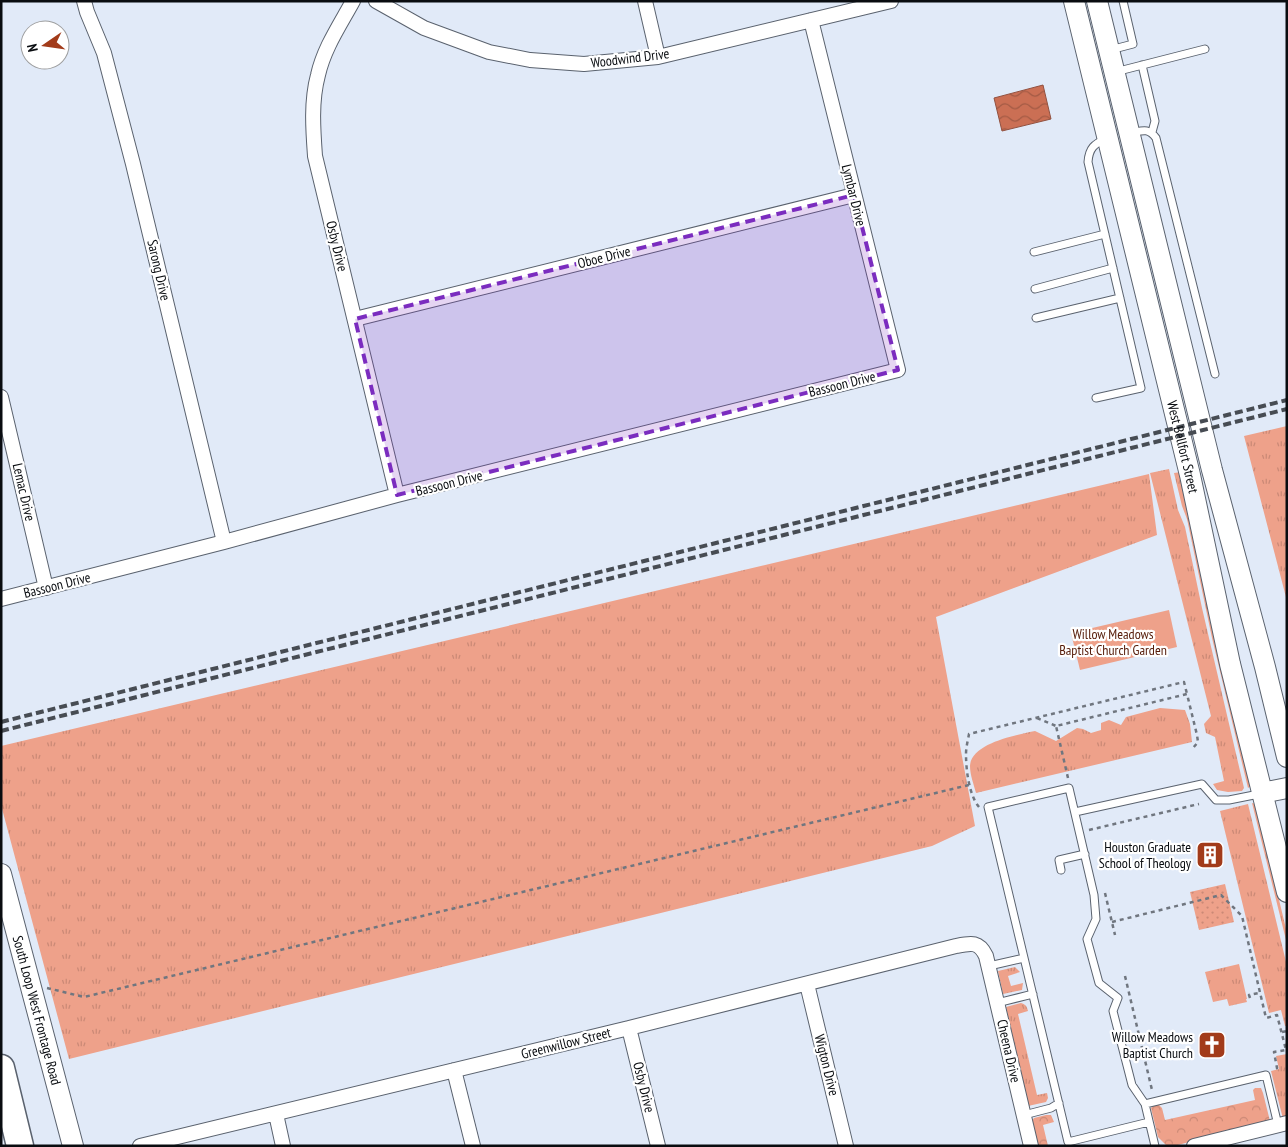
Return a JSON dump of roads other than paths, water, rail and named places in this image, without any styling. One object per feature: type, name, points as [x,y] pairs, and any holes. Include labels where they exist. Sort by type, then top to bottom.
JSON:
[{"type":"highway","points":[[1,1068],[20,1146]]},
{"type":"main road","name":"West Bellfort Street","points":[[1074,1],[1188,467],[1205,539],[1230,664],[1287,892]]},
{"type":"main road","name":"West Bellfort Street","points":[[1097,1],[1212,470],[1287,757]]},
{"type":"main road","points":[[1107,138],[1130,133]]},
{"type":"main road","points":[[1262,793],[1287,788]]},
{"type":"main road","name":"South Loop West Frontage Road","points":[[1,874],[74,1146]]},
{"type":"street","name":"Sarong Drive","points":[[84,1],[104,53],[133,164],[224,542]]},
{"type":"street","name":"Osby Drive","points":[[353,1],[330,41],[318,74],[312,125],[315,156],[397,495]]},
{"type":"street","name":"Woodwind Drive","points":[[376,1],[424,28],[489,52],[530,60],[584,64],[658,57],[811,20],[862,4],[891,1]]},
{"type":"street","points":[[645,1],[658,57]]},
{"type":"street","name":"Lymbar Drive","points":[[811,20],[898,370]]},
{"type":"street","name":"Oboe Drive","points":[[355,319],[854,195]]},
{"type":"street","name":"Bassoon Drive","points":[[1,599],[224,542],[397,495],[898,370]]},
{"type":"street","name":"Lemac Drive","points":[[1,398],[46,588]]},
{"type":"street","name":"Greenwillow Street","points":[[140,1146],[630,1028],[967,944],[978,945],[983,950],[988,961]]},
{"type":"street","name":"Cheena Drive","points":[[988,961],[1031,1146]]},
{"type":"street","name":"Wigton Drive","points":[[807,984],[846,1146]]},
{"type":"street","name":"Osby Drive","points":[[630,1028],[658,1146]]},
{"type":"street","points":[[454,1070],[473,1146]]},
{"type":"street","points":[[276,1114],[283,1146]]},
{"type":"street","points":[[1194,1146],[1217,1143],[1282,1124]]},
{"type":"lane","points":[[1109,50],[1133,44],[1123,1]]},
{"type":"lane","points":[[1115,72],[1204,50]]},
{"type":"lane","points":[[1142,65],[1155,121],[1152,132]]},
{"type":"lane","points":[[1130,133],[1146,130],[1152,132],[1156,138],[1215,374]]},
{"type":"lane","points":[[1096,398],[1141,388],[1088,162],[1089,152],[1096,142],[1107,138]]},
{"type":"lane","points":[[1034,252],[1105,234]]},
{"type":"lane","points":[[1035,289],[1113,268]]},
{"type":"lane","points":[[1036,318],[1120,298]]},
{"type":"lane","points":[[1075,812],[1202,784],[1216,800],[1262,793]]},
{"type":"lane","points":[[1149,1122],[1068,1142],[988,808],[1069,788],[1094,895],[1096,919],[1087,939],[1099,983],[1118,998],[1113,1011],[1132,1085],[1145,1104],[1155,1146]]},
{"type":"lane","points":[[1061,870],[1059,860],[1085,854]]},
{"type":"lane","points":[[988,961],[1024,958]]},
{"type":"lane","points":[[997,1003],[1033,994]]},
{"type":"lane","points":[[1145,1104],[1266,1075],[1282,1124]]},
{"type":"lane","points":[[1024,1115],[1052,1108],[1059,1103]]},
{"type":"water","points":[[1043,85],[1051,119],[1002,131],[994,98]]},
{"type":"railway","points":[[1,722],[1287,400]]},
{"type":"railway","points":[[1,731],[1287,409]]},
{"type":"place","name":"Houston Graduate School of Theology","points":[[1210,855]]},
{"type":"place","name":"Willow Meadows Baptist Church","points":[[1212,1045]]},
{"type":"park label","name":"Willow Meadows Baptist Church Garden","points":[[1113,642]]}]
